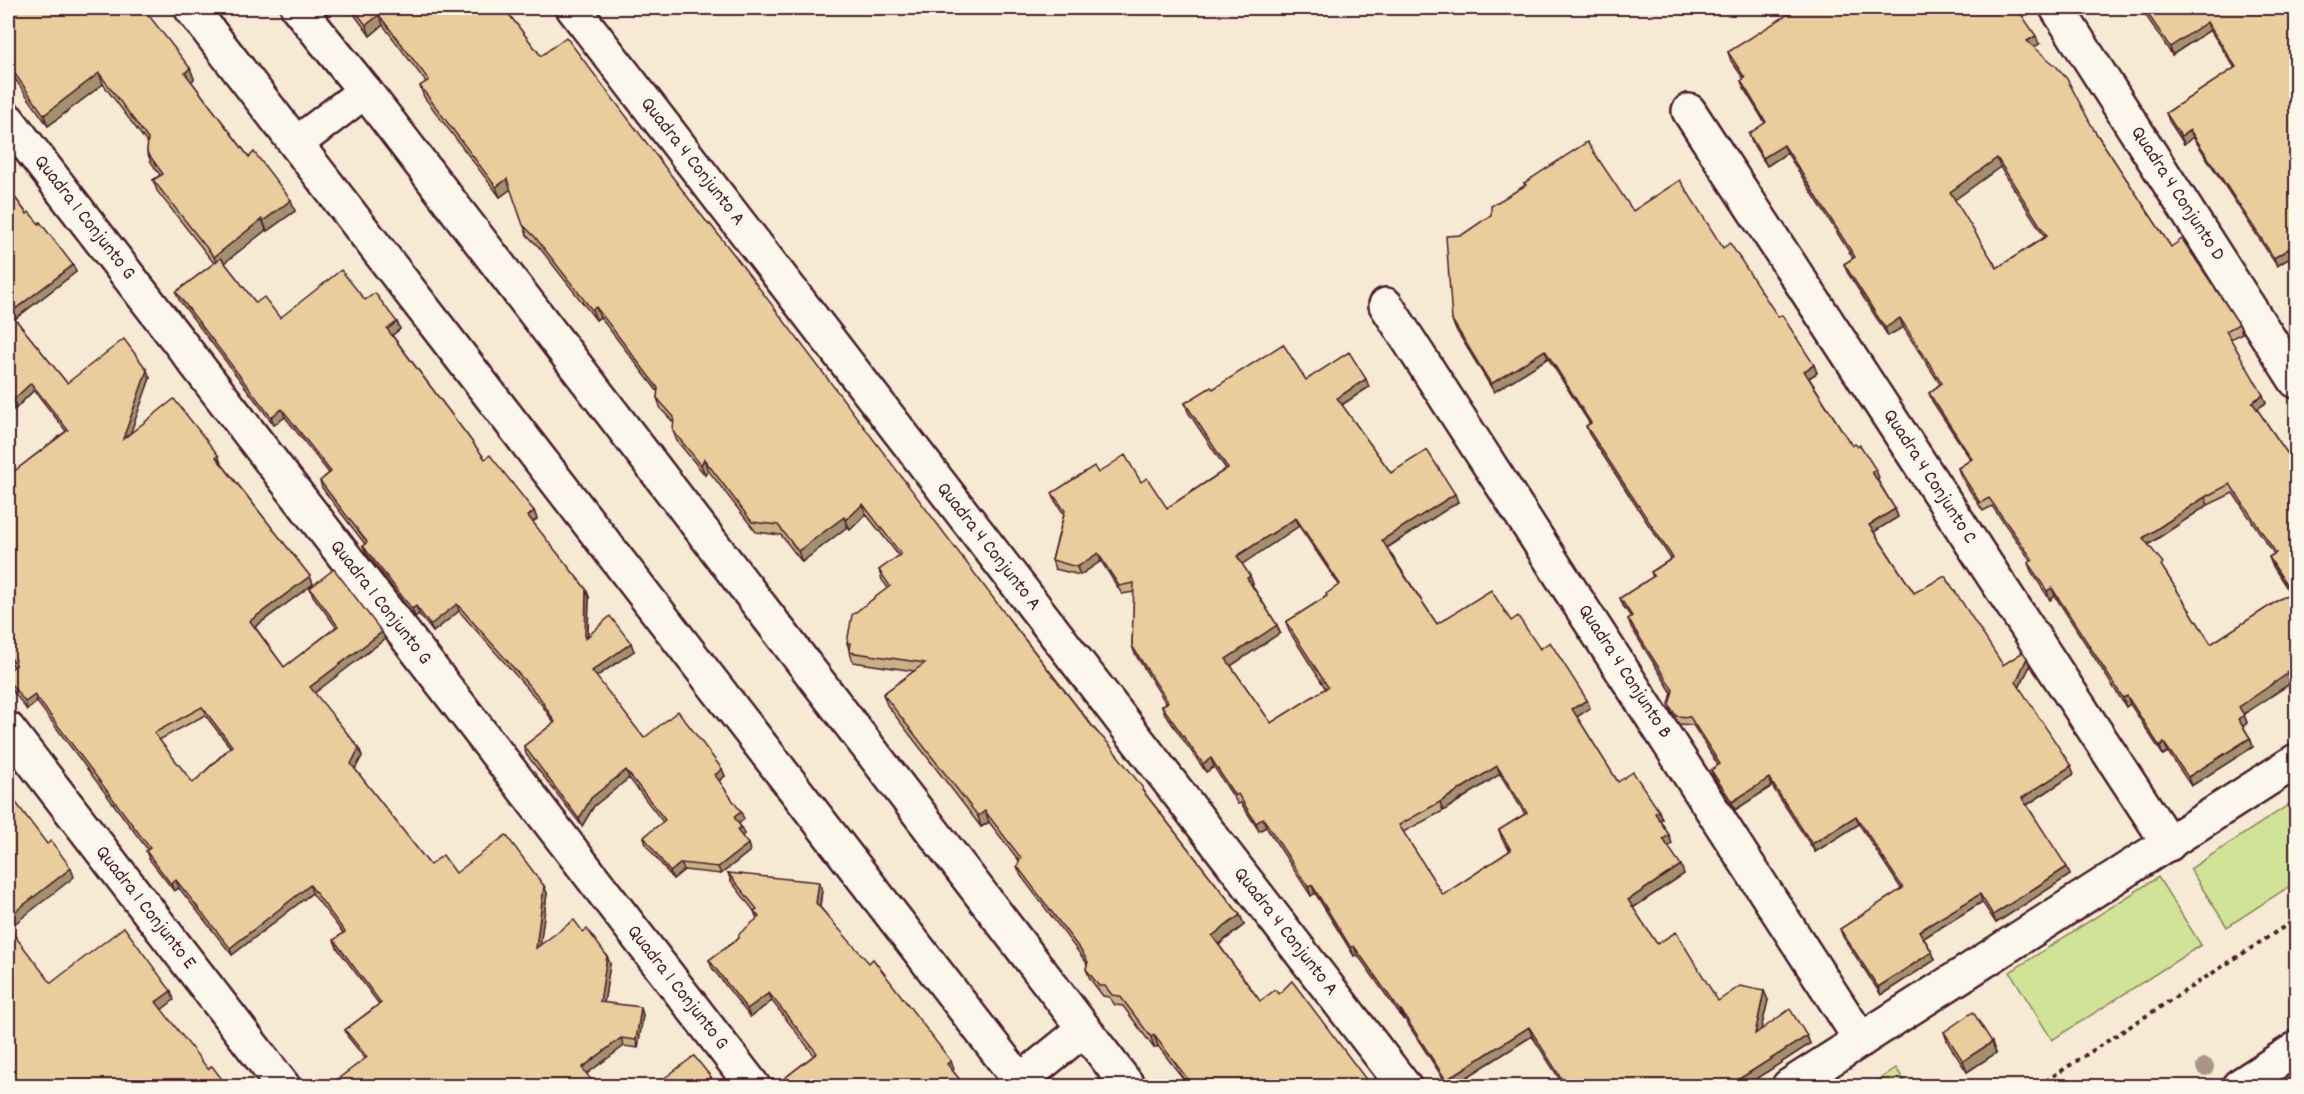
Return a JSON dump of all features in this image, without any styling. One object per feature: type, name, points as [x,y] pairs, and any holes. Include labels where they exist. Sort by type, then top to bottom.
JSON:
[{"type":"street","points":[[191,8],[297,142],[1022,1084],[1083,1030]]},
{"type":"street","name":"Quadra 4 Conjunto A","points":[[573,8],[1404,1086]]},
{"type":"street","name":"Quadra 4 Conjunto D","points":[[2057,8],[2296,381]]},
{"type":"street","points":[[307,11],[365,92],[1128,1086]]},
{"type":"street","points":[[297,142],[365,92]]},
{"type":"street","name":"Quadra 4 Conjunto C","points":[[1689,111],[2169,844]]},
{"type":"street","name":"Quadra 1 Conjunto G","points":[[8,120],[753,1086]]},
{"type":"street","name":"Quadra 4 Conjunto B","points":[[1386,305],[1861,1040]]},
{"type":"street","name":"Quadra 1 Conjunto E","points":[[8,729],[283,1086]]},
{"type":"street","points":[[1789,1086],[2296,761]]},
{"type":"street","points":[[2239,1086],[2296,1049]]},
{"type":"path","points":[[2038,1086],[2296,919]]},
{"type":"green space","points":[[2296,800],[2296,882],[2227,927],[2190,869]]},
{"type":"green space","points":[[2158,877],[2201,945],[2052,1040],[2010,972]]},
{"type":"green space","points":[[1896,1068],[1908,1086],[1869,1086]]},
{"type":"building","points":[[22,8],[143,8],[190,68],[185,73],[249,157],[254,152],[291,200],[263,221],[262,219],[214,257],[153,180],[163,174],[147,152],[148,139],[99,73],[44,115],[8,64],[8,18]]},
{"type":"building","points":[[353,8],[504,8],[541,56],[566,37],[735,256],[1012,623],[1095,730],[1108,743],[1240,915],[1212,936],[1260,1001],[1275,990],[1279,994],[1292,981],[1371,1086],[1193,1086],[1154,1035],[1151,1037],[1120,996],[1112,995],[1105,986],[1099,986],[1086,969],[1088,962],[1082,952],[1017,866],[1021,858],[985,811],[978,816],[883,694],[925,663],[849,652],[850,643],[847,643],[852,615],[890,586],[879,570],[901,554],[863,504],[846,520],[844,517],[798,551],[778,525],[752,522],[704,459],[701,465],[673,431],[674,417],[657,398],[658,388],[596,307],[592,310],[523,225],[507,179],[496,187],[420,86],[429,80],[379,15],[366,25]]},
{"type":"building","points":[[1798,8],[2017,8],[2036,36],[2027,41],[2057,67],[2067,79],[2094,130],[2171,247],[2182,239],[2239,324],[2226,331],[2263,395],[2252,402],[2287,453],[2293,450],[2296,456],[2296,665],[2286,672],[2287,674],[2239,707],[2244,715],[2238,719],[2250,738],[2188,777],[2164,743],[2160,747],[2127,696],[2123,698],[2052,588],[2047,591],[2028,563],[2033,560],[1989,498],[1980,503],[1958,468],[1972,459],[1929,393],[1942,383],[1900,318],[1885,328],[1844,264],[1855,257],[1784,145],[1763,158],[1749,134],[1766,122],[1741,81],[1745,78],[1728,52]],"holes":[[[1997,158],[2047,236],[1997,268],[1950,192]],[[2230,484],[2276,553],[2269,557],[2291,592],[2211,644],[2161,565],[2163,563],[2143,538],[2205,497]]]},
{"type":"building","points":[[2144,8],[2296,8],[2296,244],[2274,258],[2190,130],[2181,136],[2166,113],[2236,67],[2207,22],[2170,47]]},
{"type":"building","points":[[1587,142],[1633,211],[1680,180],[1723,248],[1730,243],[1778,317],[1782,315],[1814,365],[1804,371],[1852,446],[1860,445],[1876,470],[1872,472],[1895,509],[1869,525],[1914,593],[1945,576],[2003,665],[2023,652],[2027,658],[2016,682],[2071,766],[2022,798],[2067,867],[1993,915],[1980,894],[1919,931],[1932,952],[1878,987],[1840,929],[1903,888],[1856,816],[1812,844],[1769,778],[1732,802],[1711,770],[1720,764],[1690,717],[1676,716],[1669,705],[1673,690],[1628,619],[1632,616],[1620,598],[1654,576],[1651,572],[1673,558],[1586,426],[1591,423],[1545,350],[1491,384],[1452,320],[1446,236],[1462,235],[1491,215],[1491,206],[1526,185],[1524,183]]},
{"type":"building","points":[[8,188],[27,214],[29,212],[39,224],[40,222],[73,265],[10,313],[67,383],[124,339],[147,370],[123,439],[174,399],[218,455],[216,457],[310,576],[250,621],[284,667],[338,626],[310,588],[334,569],[382,632],[310,687],[359,748],[351,764],[430,865],[443,855],[456,873],[506,835],[544,886],[536,948],[574,920],[583,932],[587,929],[607,956],[600,1002],[641,1007],[636,1040],[621,1038],[582,1068],[596,1086],[337,1086],[335,1081],[367,1057],[345,1030],[381,1003],[334,940],[345,932],[310,885],[230,948],[176,880],[171,884],[146,851],[150,848],[35,695],[25,702],[8,680],[8,671],[16,665],[8,654],[8,476],[68,430],[31,383],[11,402],[8,397]],"holes":[[[202,707],[232,746],[193,783],[154,733]]]},
{"type":"building","points":[[221,258],[256,303],[264,297],[280,318],[341,270],[365,300],[375,293],[397,322],[387,329],[485,459],[490,455],[534,511],[528,516],[586,589],[585,639],[610,616],[631,643],[592,671],[644,738],[678,711],[722,769],[715,775],[741,812],[734,817],[741,827],[737,830],[748,844],[718,867],[681,863],[670,872],[644,837],[665,820],[626,770],[591,798],[579,819],[524,746],[555,722],[540,698],[457,604],[430,625],[416,606],[412,609],[363,546],[367,542],[320,481],[331,472],[282,409],[271,417],[176,292]]},
{"type":"building","points":[[1283,344],[1306,380],[1349,352],[1366,379],[1337,398],[1391,473],[1427,450],[1455,494],[1382,540],[1400,569],[1437,624],[1491,590],[1511,621],[1518,616],[1540,649],[1550,642],[1587,700],[1572,709],[1618,782],[1633,772],[1659,811],[1655,813],[1669,835],[1663,839],[1681,865],[1628,900],[1657,944],[1676,932],[1718,1001],[1740,986],[1764,991],[1755,1034],[1790,1009],[1807,1036],[1728,1086],[1695,1086],[1691,1081],[1683,1086],[1566,1086],[1529,1027],[1446,1080],[1401,1010],[1354,946],[1351,948],[1312,885],[1308,887],[1263,818],[1256,823],[1238,794],[1235,796],[1211,758],[1203,764],[1162,706],[1168,702],[1132,646],[1134,583],[1119,586],[1098,553],[1077,567],[1052,560],[1065,511],[1052,493],[1094,466],[1098,473],[1125,455],[1141,482],[1147,478],[1167,508],[1228,468],[1185,403],[1211,387],[1213,389]],"holes":[[[1296,518],[1340,584],[1326,594],[1327,596],[1286,622],[1328,687],[1271,723],[1226,659],[1277,625],[1247,578],[1250,576],[1237,556]],[[1497,766],[1527,813],[1499,830],[1511,850],[1443,895],[1399,825]]]},
{"type":"building","points":[[8,792],[47,844],[51,841],[71,868],[8,917]]},
{"type":"building","points":[[728,873],[819,882],[816,903],[869,963],[873,959],[951,1061],[947,1064],[965,1086],[785,1086],[781,1081],[817,1053],[769,993],[747,1009],[709,960],[739,938],[739,934],[759,917],[754,911],[757,909]]},
{"type":"building","points":[[8,927],[51,983],[124,927],[171,991],[156,1002],[208,1069],[212,1066],[227,1086],[8,1086]]},
{"type":"building","points":[[1973,1012],[1992,1042],[1963,1061],[1944,1032]]},
{"type":"building","points":[[694,1056],[711,1077],[706,1081],[711,1086],[654,1086]]}]
